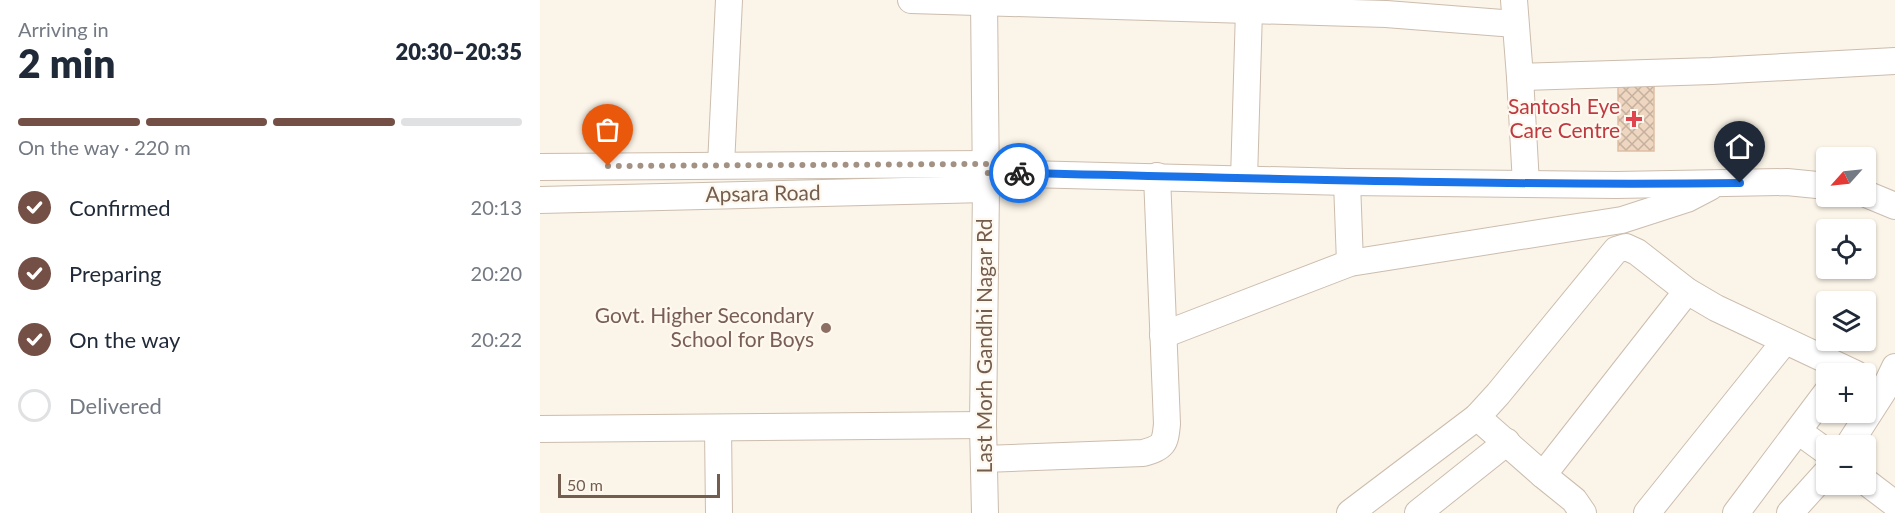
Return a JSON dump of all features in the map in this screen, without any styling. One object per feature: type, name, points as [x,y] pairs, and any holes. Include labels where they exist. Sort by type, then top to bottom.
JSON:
[{"type":"street","points":[[721,165],[729,0]]},
{"type":"street","points":[[911,0],[1145,4],[1249,10],[1386,7],[1515,12],[1526,184]]},
{"type":"street","name":"Last Morh Gandhi Nagar Rd","points":[[984,1],[986,175],[983,425],[985,513]]},
{"type":"street","points":[[1244,179],[1249,10]]},
{"type":"street","points":[[1520,77],[1712,71],[1895,61]]},
{"type":"street","name":"Apsara Road","points":[[540,167],[721,165],[986,175]]},
{"type":"street","points":[[986,175],[1156,176],[1347,182],[1616,185],[1787,182],[1816,185]]},
{"type":"street","name":"Apsara Road","points":[[540,200],[986,175]]},
{"type":"street","points":[[984,459],[1143,453],[1157,449],[1165,440],[1167,424],[1156,176]]},
{"type":"street","points":[[1347,182],[1350,263]]},
{"type":"street","points":[[1163,335],[1350,263],[1622,220],[1687,200],[1716,183]]},
{"type":"street","points":[[1616,185],[1626,247]]},
{"type":"street","points":[[1876,198],[1895,206]]},
{"type":"street","points":[[1350,513],[1477,417],[1616,250],[1626,247],[1637,252],[1687,291],[1716,308],[1837,363]]},
{"type":"street","points":[[1543,475],[1687,291]]},
{"type":"street","points":[[1647,513],[1785,341]]},
{"type":"street","points":[[1736,513],[1816,407]]},
{"type":"street","points":[[1477,417],[1574,500],[1583,513]]},
{"type":"street","points":[[540,429],[983,425]]},
{"type":"street","points":[[717,428],[719,513]]},
{"type":"street","points":[[1798,431],[1816,444]]},
{"type":"street","points":[[1418,513],[1507,442]]},
{"type":"street","points":[[1790,513],[1816,484]]},
{"type":"street","points":[[1876,490],[1895,504]]},
{"type":"building","points":[[1618,80],[1654,80],[1654,151],[1618,151]]},
{"type":"way so far","points":[[608,166],[986,164],[986,173],[1019,173]]},
{"type":"place","name":"Santosh Eye Care Centre","points":[[1634,119]]},
{"type":"place","name":"Govt. Higher Secondary School for Boys","points":[[826,328]]},
{"type":"route","points":[[1019,173],[1347,182],[1616,185],[1740,183]]}]
